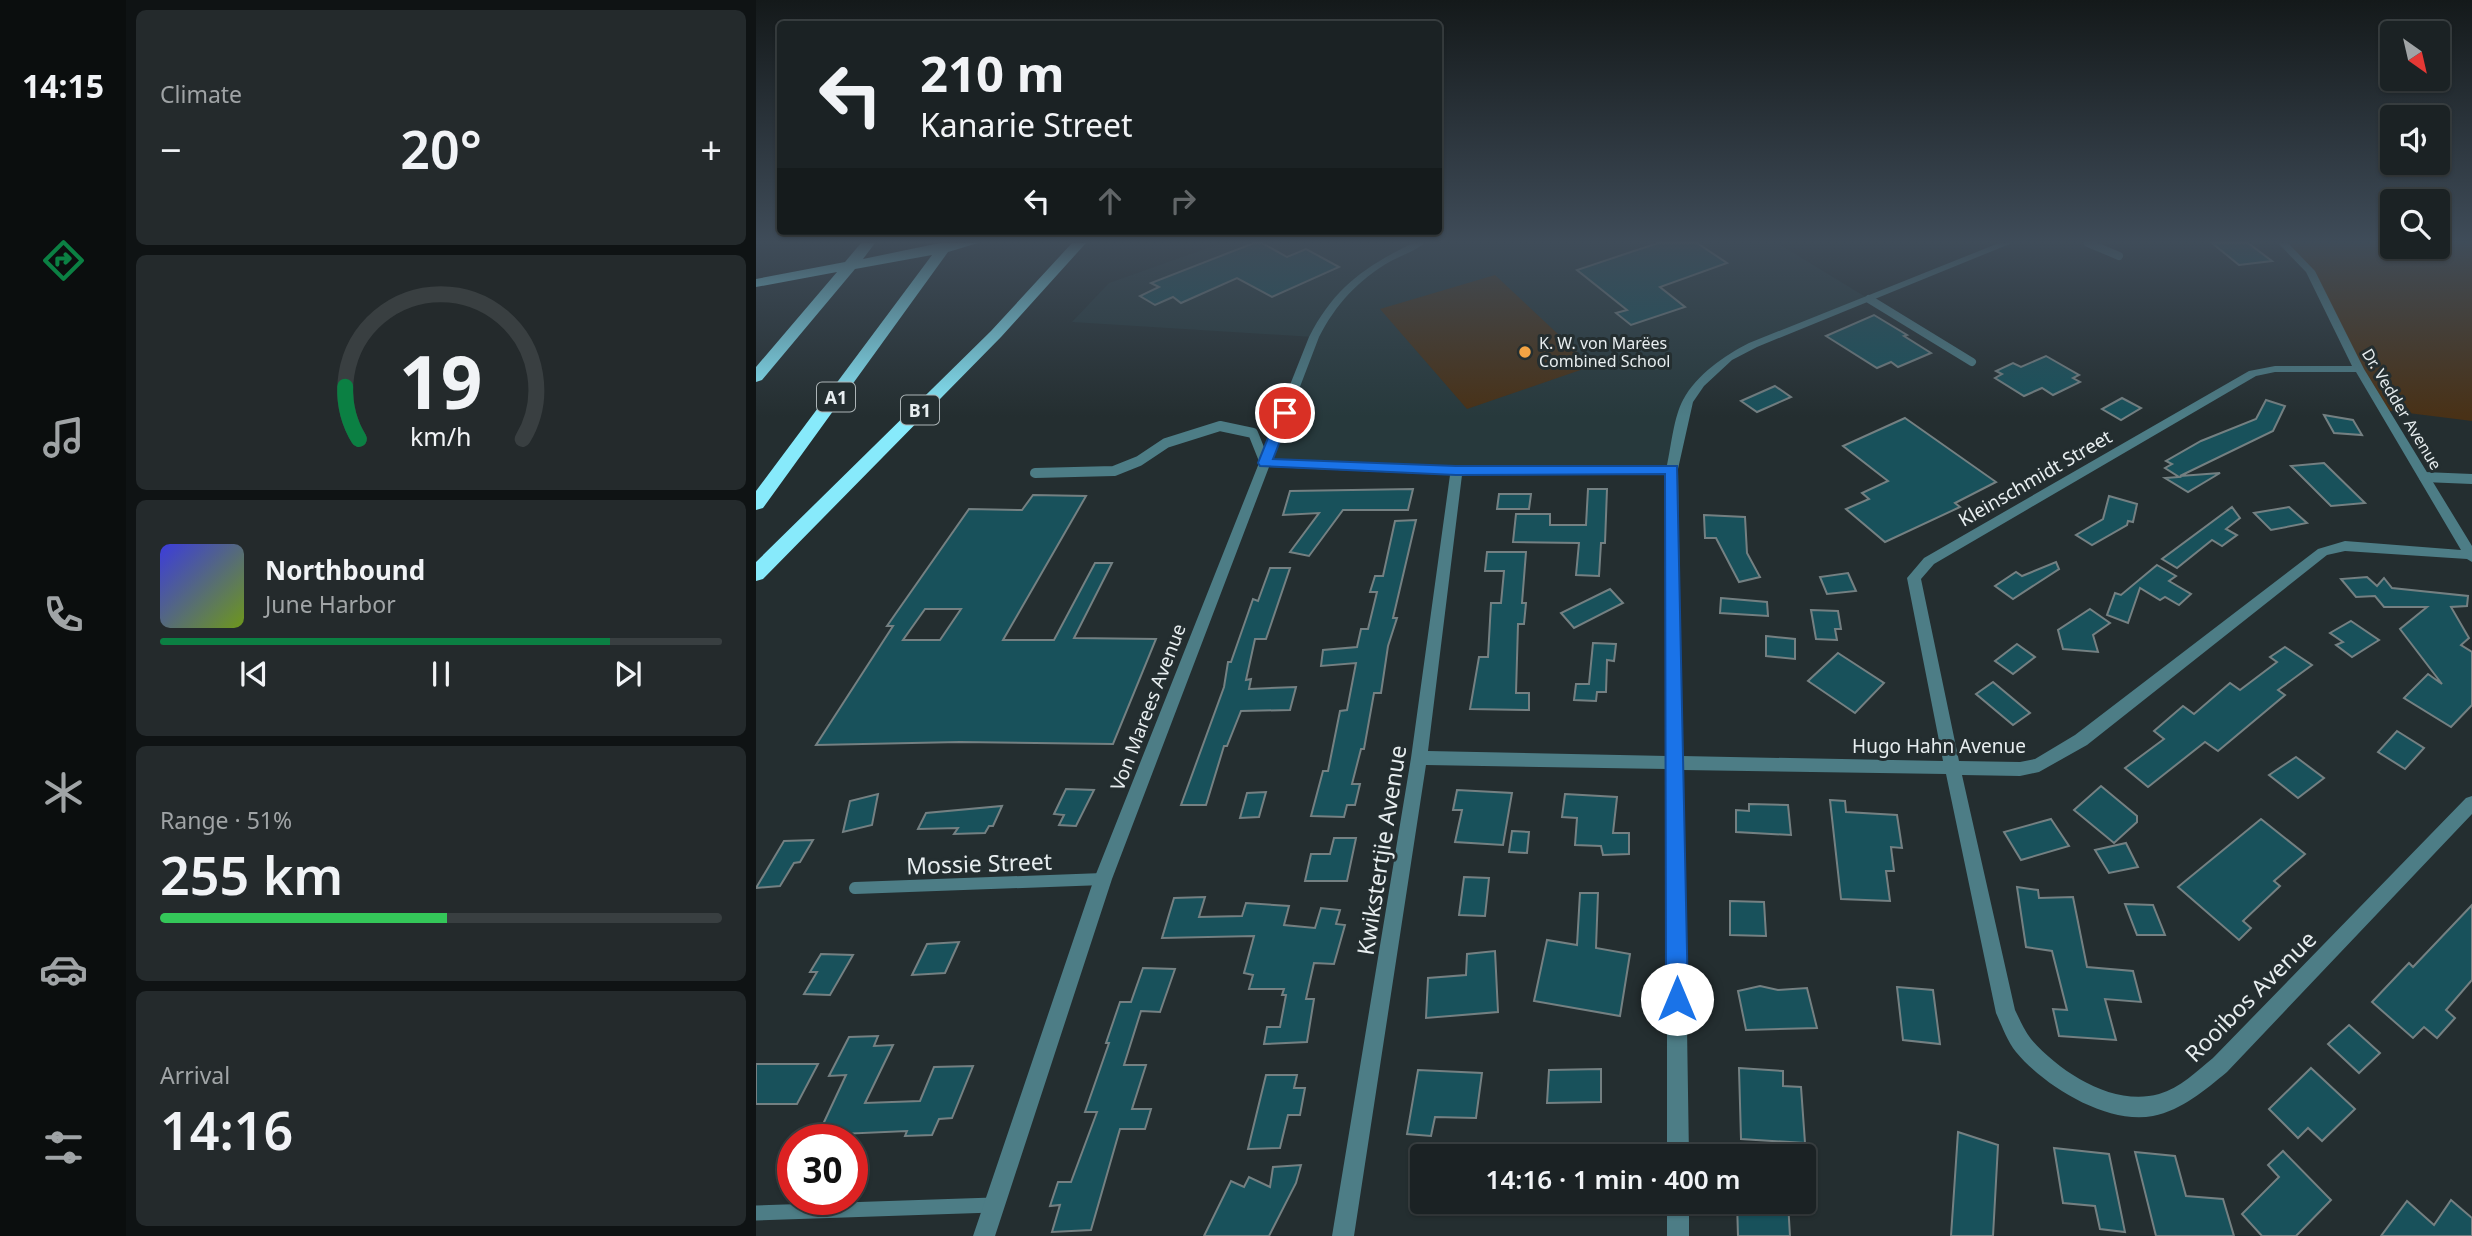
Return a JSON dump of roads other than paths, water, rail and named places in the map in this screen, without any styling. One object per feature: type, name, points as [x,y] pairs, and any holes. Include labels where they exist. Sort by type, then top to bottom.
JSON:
[{"type":"highway","points":[[756,377],[821,301]]},
{"type":"highway","name":"A1","points":[[756,504],[908,301]]},
{"type":"highway","name":"B1","points":[[756,574],[1027,301]]},
{"type":"street","name":"Von Marees Avenue","points":[[984,1236],[1103,879],[1325,312],[1336,301]]},
{"type":"street","points":[[1678,1144],[1672,469],[1687,402],[1713,370],[1753,345],[1864,301]]},
{"type":"street","name":"Dr. Vedder Avenue","points":[[2325,301],[2359,369],[2471,556]]},
{"type":"street","name":"Kleinschmidt Street","points":[[1952,766],[1914,587],[1920,568],[2253,373],[2275,369],[2359,369]]},
{"type":"street","points":[[1265,463],[1456,471],[1672,469]]},
{"type":"street","name":"Kwikstertjie Avenue","points":[[1343,1236],[1419,758],[1456,471]]},
{"type":"street","name":"Hugo Hahn Avenue","points":[[1419,758],[2020,768],[2039,765],[2056,757],[2323,552],[2345,546],[2471,556]]},
{"type":"street","name":"Rooibos Avenue","points":[[1952,766],[2007,1013],[2022,1044],[2056,1075],[2103,1101],[2150,1106],[2182,1095],[2220,1065],[2472,803]]},
{"type":"street","points":[[1678,1214],[1678,1236]]},
{"type":"lane","points":[[1871,301],[1972,362]]},
{"type":"lane","points":[[1035,473],[1114,471],[1139,461],[1166,443],[1220,426],[1253,433],[1265,463]]},
{"type":"lane","points":[[2424,477],[2472,479]]},
{"type":"lane","name":"Mossie Street","points":[[855,888],[1103,879]]},
{"type":"lane","points":[[756,1213],[993,1205]]},
{"type":"place","name":"K. W. von Marëes Combined School","points":[[1525,352]]}]
